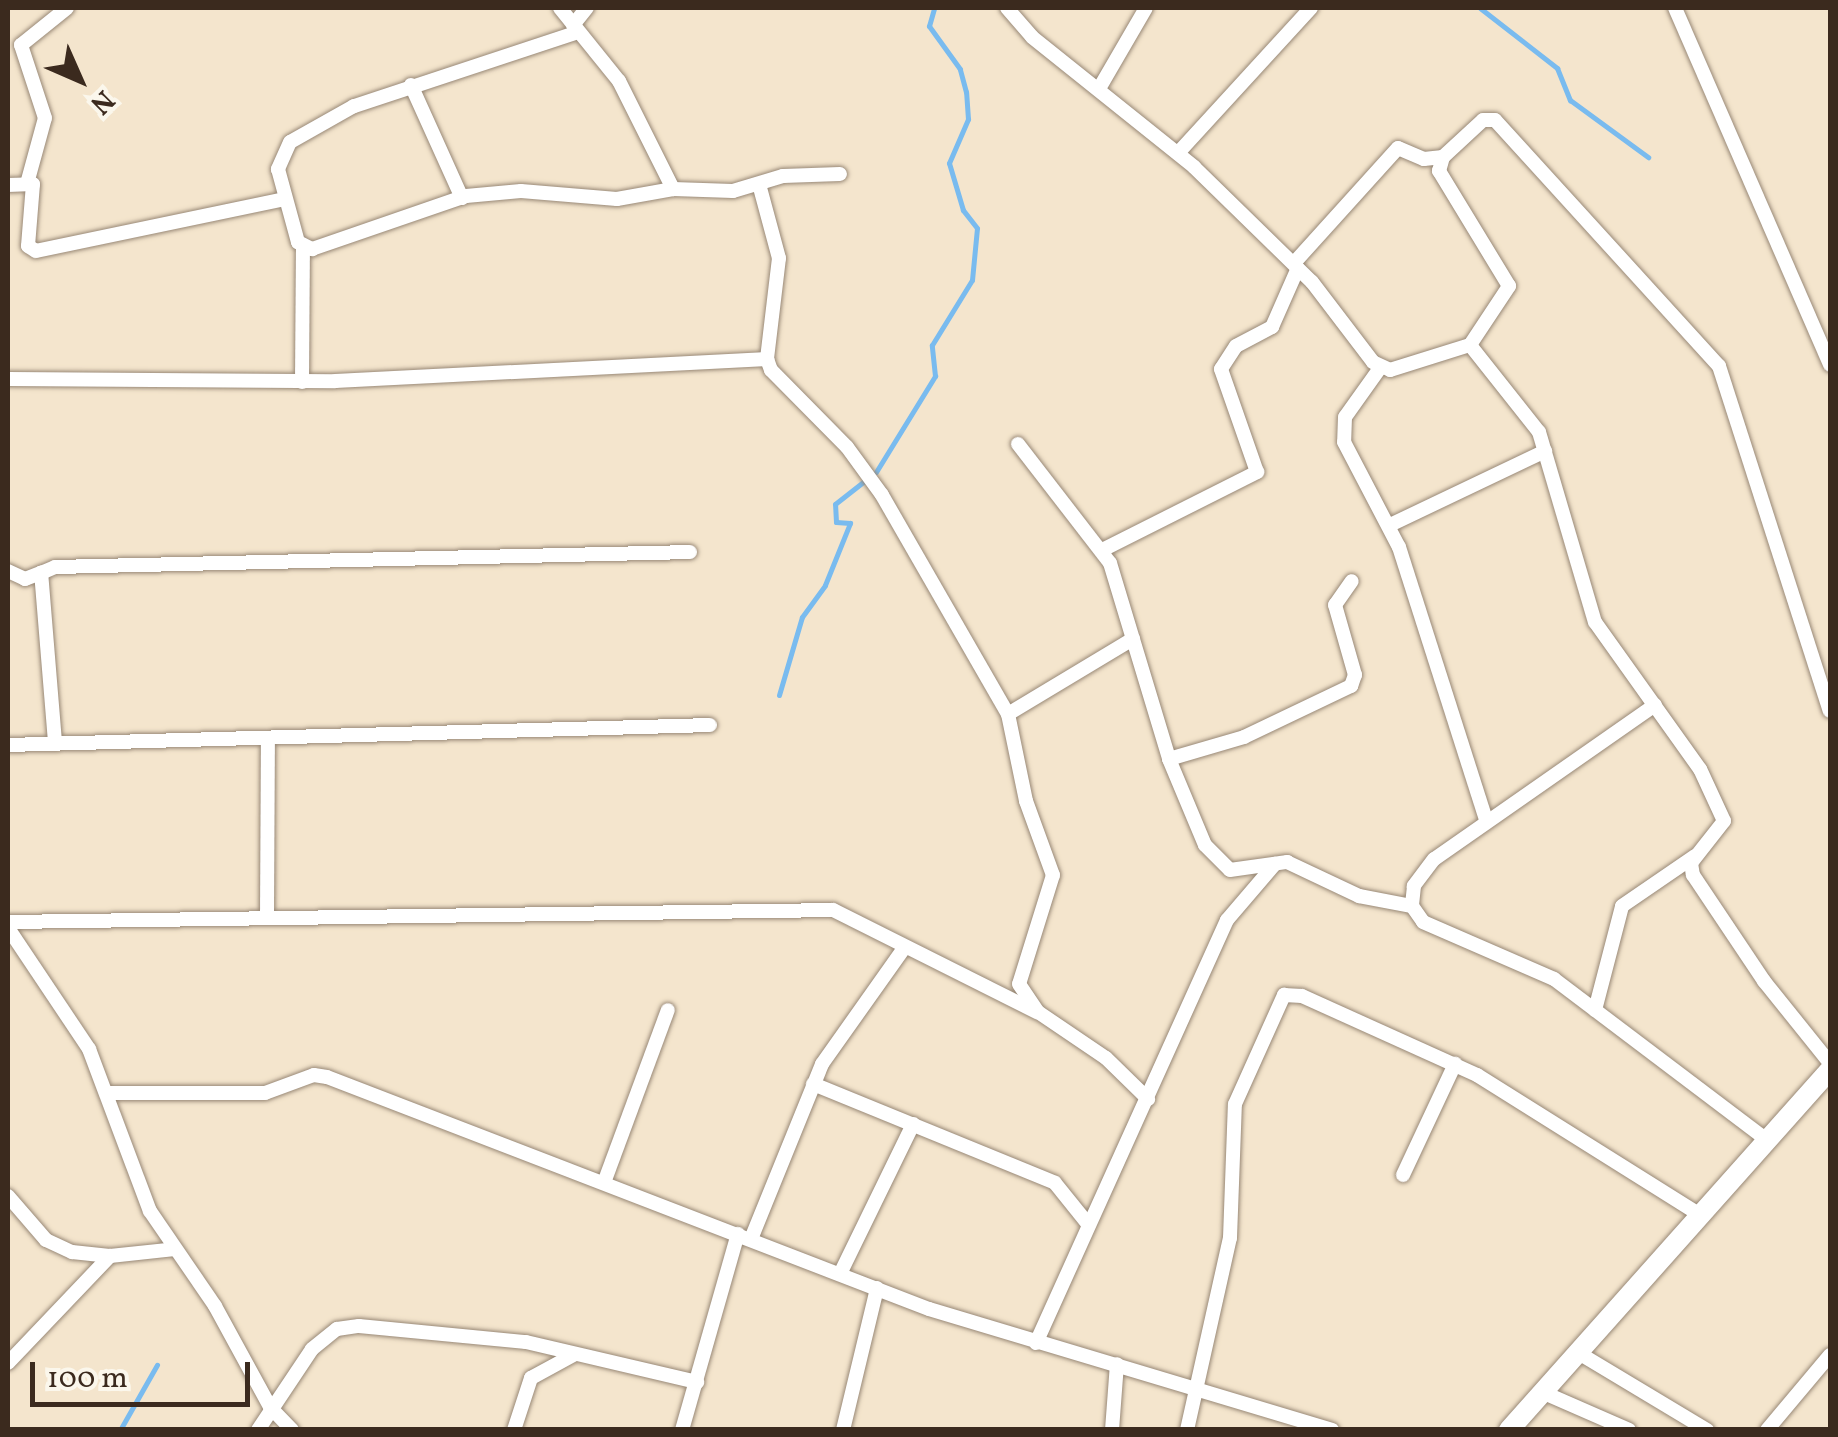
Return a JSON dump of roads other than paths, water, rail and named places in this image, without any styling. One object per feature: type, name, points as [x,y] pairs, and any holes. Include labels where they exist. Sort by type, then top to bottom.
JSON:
[{"type":"main road","points":[[1509,1430],[1830,1067]]},
{"type":"street","points":[[67,8],[21,45],[44,118],[28,180],[36,196],[28,246],[36,251],[284,199]]},
{"type":"street","points":[[560,8],[628,95],[673,188]]},
{"type":"street","points":[[302,382],[302,248],[278,170],[290,142],[324,119],[410,85],[576,29],[587,8]]},
{"type":"street","points":[[1008,8],[1032,37],[1100,87],[1178,153],[1296,265],[1380,368]]},
{"type":"street","points":[[1100,87],[1146,8]]},
{"type":"street","points":[[1178,153],[1311,8]]},
{"type":"street","points":[[1674,8],[1830,365]]},
{"type":"street","points":[[410,85],[462,198]]},
{"type":"street","points":[[1102,550],[1257,472],[1221,369],[1236,346],[1272,327],[1296,265],[1398,148],[1424,159],[1443,157],[1483,120],[1494,120],[1718,366],[1830,711]]},
{"type":"street","points":[[1380,368],[1424,364],[1470,344],[1508,278],[1446,190],[1443,157]]},
{"type":"street","points":[[302,248],[462,198],[521,191],[618,199],[673,188],[734,191],[840,174]]},
{"type":"street","points":[[8,186],[28,180]]},
{"type":"street","points":[[759,184],[779,258],[767,359],[882,495],[1008,714],[1026,801],[1053,875],[1021,965],[1019,984],[1038,1012]]},
{"type":"street","points":[[1470,344],[1528,414],[1545,450],[1595,622],[1700,769],[1724,821],[1690,869],[1721,921],[1830,1067]]},
{"type":"street","points":[[8,379],[302,382],[767,359]]},
{"type":"street","points":[[1380,368],[1342,430],[1390,524],[1486,820]]},
{"type":"street","points":[[1018,444],[1102,550],[1134,639],[1168,759],[1196,830],[1218,861],[1237,870],[1275,863],[1298,865],[1359,896],[1412,906],[1423,922],[1554,979],[1767,1140]]},
{"type":"street","points":[[1390,524],[1545,450]]},
{"type":"street","points":[[8,571],[24,579],[41,573],[404,556],[690,552]]},
{"type":"street","points":[[41,573],[55,742]]},
{"type":"street","points":[[1168,759],[1244,738],[1351,686],[1355,675],[1335,604],[1352,582]]},
{"type":"street","points":[[1008,714],[1134,639]]},
{"type":"street","points":[[1412,906],[1422,870],[1486,820],[1655,706]]},
{"type":"street","points":[[8,745],[710,726]]},
{"type":"street","points":[[267,917],[268,739]]},
{"type":"street","points":[[1595,1010],[1622,906],[1700,853]]},
{"type":"street","points":[[1036,1344],[1227,920],[1275,863]]},
{"type":"street","points":[[8,925],[812,908],[857,919],[904,948],[1038,1012],[1106,1058],[1148,1099]]},
{"type":"street","points":[[8,925],[58,994],[108,1093],[150,1211],[270,1407],[292,1430]]},
{"type":"street","points":[[682,1430],[745,1236],[813,1084],[841,1031],[904,948]]},
{"type":"street","points":[[1187,1430],[1194,1383],[1230,1238],[1235,1104],[1278,1002],[1302,996],[1455,1064],[1700,1215]]},
{"type":"street","points":[[604,1180],[668,1010]]},
{"type":"street","points":[[1403,1174],[1455,1064]]},
{"type":"street","points":[[108,1093],[265,1093],[314,1075],[327,1077],[443,1126],[604,1180],[840,1274],[1036,1344],[1194,1383],[1332,1430]]},
{"type":"street","points":[[813,1084],[1055,1183],[1088,1224]]},
{"type":"street","points":[[840,1274],[913,1124]]},
{"type":"street","points":[[8,1196],[46,1240],[72,1252],[110,1256],[174,1249]]},
{"type":"street","points":[[8,1363],[110,1256]]},
{"type":"street","points":[[843,1430],[877,1288]]},
{"type":"street","points":[[258,1430],[312,1350],[348,1328],[526,1342],[697,1382]]},
{"type":"street","points":[[1578,1352],[1708,1430]]},
{"type":"street","points":[[514,1430],[531,1378],[576,1354]]},
{"type":"street","points":[[1767,1430],[1830,1355]]},
{"type":"street","points":[[1112,1430],[1117,1364]]},
{"type":"street","points":[[1542,1392],[1629,1430]]},
{"type":"waterway","points":[[876,472],[935,376],[932,345],[972,280],[977,228],[963,210],[949,163],[968,119],[966,92],[960,69],[929,26],[934,8]]},
{"type":"waterway","points":[[1480,8],[1557,68],[1570,100],[1648,157]]},
{"type":"waterway","points":[[779,695],[802,617],[825,585],[850,523],[836,522],[835,504],[863,482]]},
{"type":"waterway","points":[[120,1430],[157,1365]]}]
